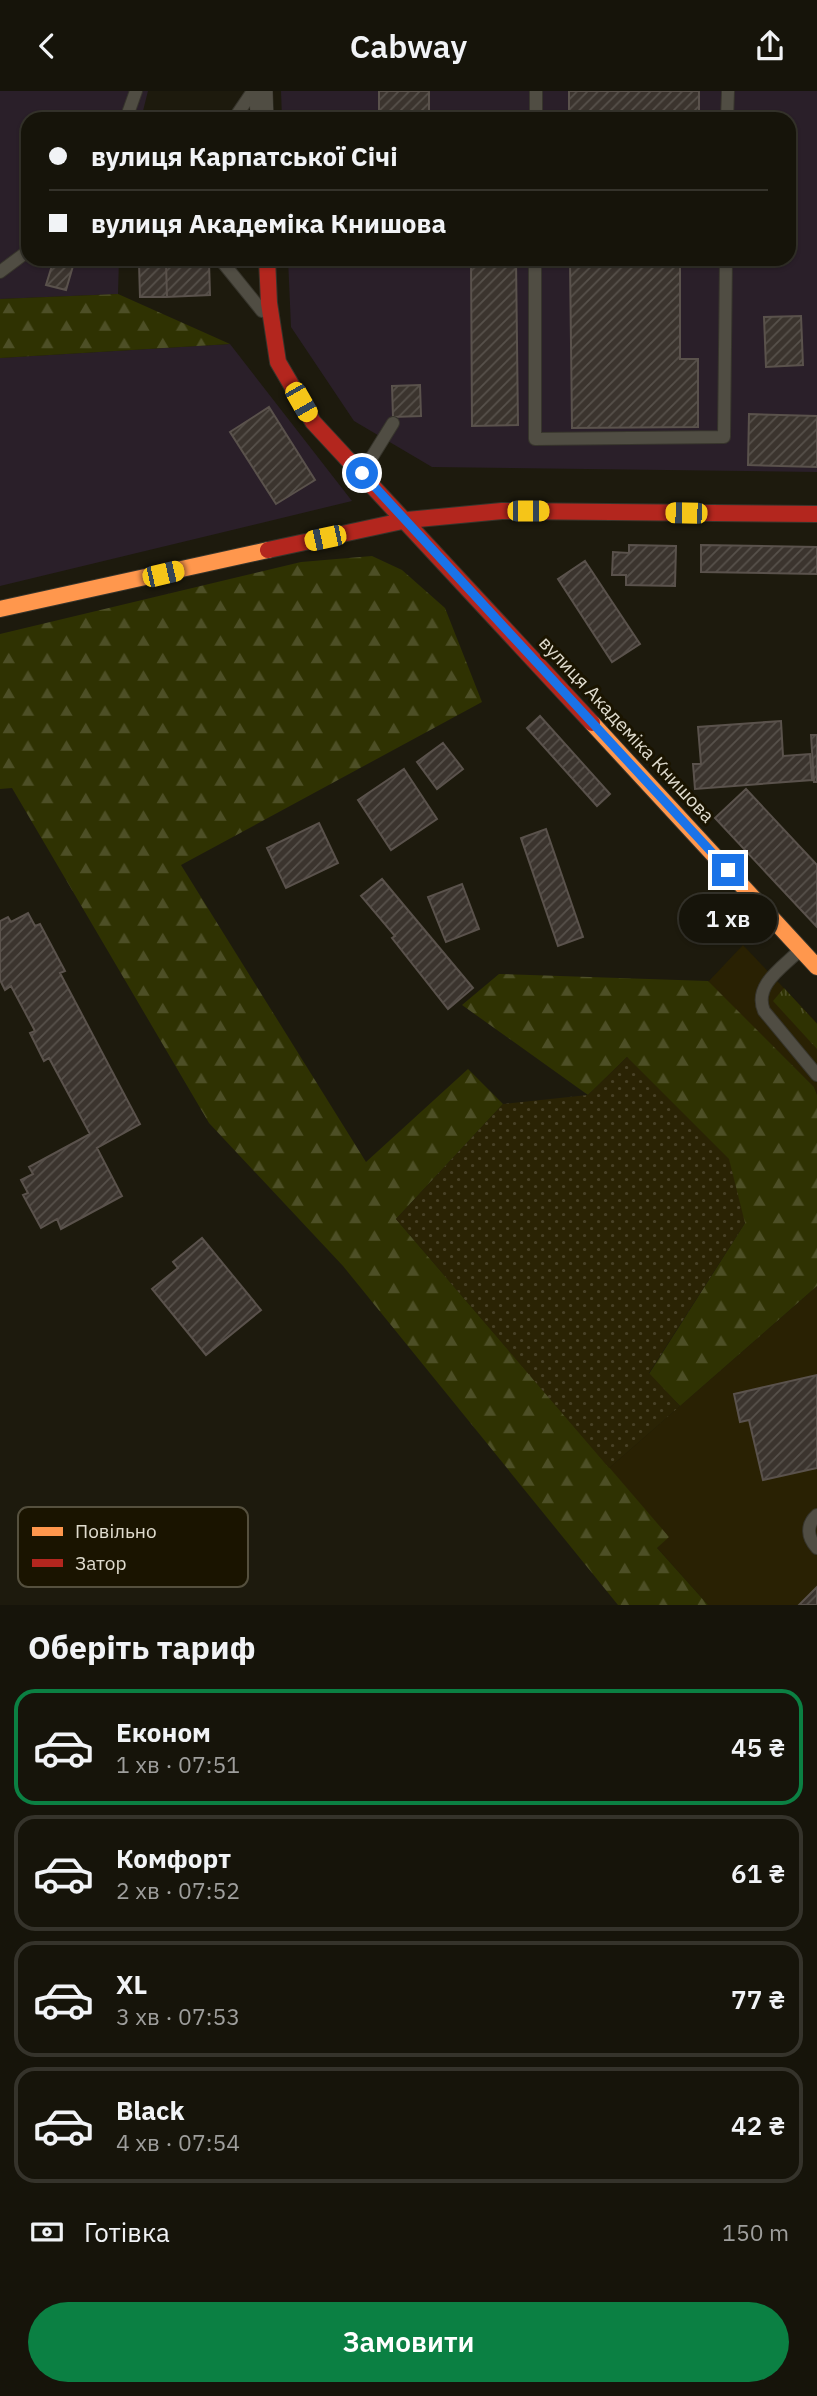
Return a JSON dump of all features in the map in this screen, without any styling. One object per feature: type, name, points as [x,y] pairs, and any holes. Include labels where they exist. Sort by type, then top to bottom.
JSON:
[{"type":"street","points":[[261,91],[262,112]]},
{"type":"street","name":"вулиця Академіка Книшова","points":[[268,266],[278,362],[313,422],[407,520],[817,967]]},
{"type":"street","points":[[0,610],[407,520],[502,511],[817,515]]},
{"type":"lane","points":[[128,112],[136,91]]},
{"type":"lane","points":[[239,112],[253,91]]},
{"type":"lane","points":[[536,91],[536,112]]},
{"type":"lane","points":[[727,91],[727,112]]},
{"type":"lane","points":[[0,272],[21,256]]},
{"type":"lane","points":[[226,266],[272,324]]},
{"type":"lane","points":[[535,266],[535,439],[724,437],[726,266]]},
{"type":"lane","points":[[362,473],[393,423]]},
{"type":"lane","points":[[801,949],[761,989],[760,1002],[764,1011],[817,1075]]},
{"type":"lane","points":[[817,1515],[810,1526],[809,1535],[817,1548]]},
{"type":"shaded area","points":[[0,91],[148,91],[143,112],[21,112],[21,266],[119,266],[118,294],[0,299]]},
{"type":"shaded area","points":[[281,91],[817,91],[817,472],[432,467],[354,421],[291,327],[288,266],[796,266],[796,112],[282,112]]},
{"type":"shaded area","points":[[230,344],[352,501],[0,586],[0,358]]},
{"type":"shaded area","points":[[743,945],[817,1023],[817,1095],[814,1087],[708,982]]},
{"type":"shaded area","points":[[817,1286],[817,1605],[708,1605],[657,1548],[668,1537],[609,1468]]},
{"type":"green space","points":[[118,294],[230,344],[0,358],[0,299]]},
{"type":"green space","points":[[372,556],[402,570],[445,608],[482,702],[181,865],[366,1162],[468,1069],[503,1104],[396,1219],[669,1537],[657,1548],[708,1605],[618,1605],[343,1266],[209,1123],[12,788],[0,789],[0,634],[301,562]]},
{"type":"green space","points":[[499,974],[708,981],[814,1087],[817,1095],[817,1286],[680,1406],[649,1374],[745,1223],[627,1057],[588,1095],[462,1005]]},
{"type":"green space","points":[[784,988],[817,1024],[817,1049],[773,1001]]},
{"type":"sand","points":[[627,1057],[729,1159],[745,1223],[649,1373],[680,1406],[609,1468],[396,1219],[503,1104],[588,1095]]},
{"type":"building","points":[[379,91],[429,91],[429,112],[379,112]]},
{"type":"building","points":[[569,91],[699,91],[699,112],[569,112]]},
{"type":"building","points":[[52,266],[73,266],[66,290],[46,285]]},
{"type":"building","points":[[139,266],[166,266],[167,297],[140,297]]},
{"type":"building","points":[[166,266],[209,266],[210,295],[167,297]]},
{"type":"building","points":[[471,266],[516,266],[518,425],[472,426]]},
{"type":"building","points":[[570,266],[680,266],[680,359],[698,359],[698,427],[572,428]]},
{"type":"building","points":[[801,316],[803,365],[766,367],[764,317]]},
{"type":"building","points":[[420,385],[421,416],[393,417],[392,386]]},
{"type":"building","points":[[269,407],[315,480],[276,504],[230,432]]},
{"type":"building","points":[[749,414],[817,416],[817,467],[748,465]]},
{"type":"building","points":[[629,545],[676,546],[675,586],[626,585],[626,575],[612,575],[613,552],[629,553]]},
{"type":"building","points":[[701,545],[817,547],[817,574],[701,572]]},
{"type":"building","points":[[585,561],[640,644],[612,662],[558,579]]},
{"type":"building","points":[[540,716],[610,794],[597,806],[527,728]]},
{"type":"building","points":[[781,721],[783,756],[810,754],[812,780],[695,789],[693,764],[701,764],[698,727]]},
{"type":"building","points":[[811,735],[817,735],[817,782],[814,782]]},
{"type":"building","points":[[443,743],[463,769],[437,789],[417,762]]},
{"type":"building","points":[[404,769],[437,819],[391,850],[358,800]]},
{"type":"building","points":[[746,789],[817,865],[817,927],[715,818]]},
{"type":"building","points":[[319,823],[338,863],[286,888],[267,848]]},
{"type":"building","points":[[546,829],[583,937],[558,946],[521,838]]},
{"type":"building","points":[[382,879],[473,988],[448,1009],[392,938],[395,936],[361,896]]},
{"type":"building","points":[[462,884],[479,929],[446,942],[428,897]]},
{"type":"building","points":[[28,913],[35,926],[40,924],[65,971],[60,973],[140,1124],[97,1148],[122,1196],[61,1229],[57,1219],[41,1228],[23,1195],[28,1193],[21,1180],[33,1174],[29,1167],[90,1134],[49,1058],[44,1061],[30,1033],[35,1031],[11,986],[5,990],[0,980],[0,921],[8,917],[11,922]]},
{"type":"building","points":[[202,1238],[261,1310],[206,1355],[152,1289],[178,1268],[173,1262]]},
{"type":"building","points":[[817,1375],[817,1468],[763,1480],[749,1420],[740,1422],[734,1394]]},
{"type":"building","points":[[817,1587],[817,1605],[799,1605]]},
{"type":"traffic: slow","points":[[0,609],[268,550]]},
{"type":"traffic: slow","points":[[592,723],[817,967]]},
{"type":"traffic: jam","points":[[267,266],[269,303],[278,362],[313,422],[592,723]]},
{"type":"traffic: jam","points":[[268,550],[407,520],[502,511],[817,514]]},
{"type":"route","points":[[362,473],[728,870]]}]
